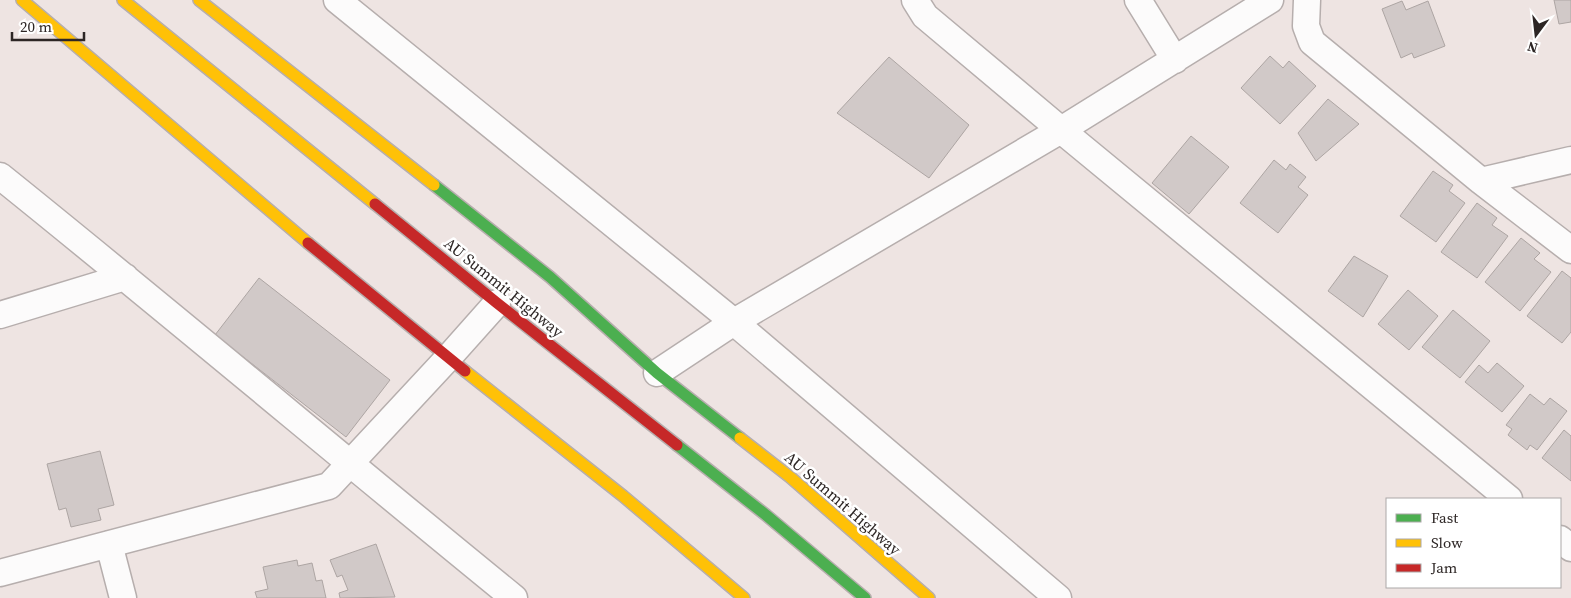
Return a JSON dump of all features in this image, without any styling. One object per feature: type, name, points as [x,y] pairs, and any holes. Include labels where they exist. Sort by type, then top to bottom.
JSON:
[{"type":"main road","points":[[22,0],[312,246],[448,358],[623,496],[744,598]]},
{"type":"main road","name":"AU Summit Highway","points":[[122,0],[497,303],[766,515],[865,598]]},
{"type":"main road","name":"AU Summit Highway","points":[[199,0],[550,277],[657,373],[790,478],[929,598]]},
{"type":"street","points":[[337,0],[734,322],[1058,598]]},
{"type":"street","points":[[915,0],[925,16],[1060,130],[1508,498]]},
{"type":"street","points":[[1138,0],[1175,60]]},
{"type":"street","points":[[657,373],[734,322],[1060,130],[1270,0]]},
{"type":"street","points":[[1307,0],[1306,26],[1312,42],[1481,181],[1571,250]]},
{"type":"street","points":[[1481,181],[1571,160]]},
{"type":"street","points":[[0,176],[514,598]]},
{"type":"street","points":[[0,315],[125,277]]},
{"type":"street","points":[[0,574],[329,486],[497,303]]},
{"type":"street","points":[[1561,540],[1571,548]]},
{"type":"street","points":[[108,544],[123,598]]},
{"type":"building","points":[[1554,0],[1571,0],[1571,22],[1559,24]]},
{"type":"building","points":[[1402,1],[1406,10],[1428,1],[1445,46],[1414,58],[1412,53],[1401,58],[1382,9]]},
{"type":"building","points":[[1270,56],[1283,68],[1289,61],[1316,86],[1280,124],[1241,88]]},
{"type":"building","points":[[889,57],[969,125],[929,178],[837,113]]},
{"type":"building","points":[[1328,99],[1359,124],[1316,161],[1298,133]]},
{"type":"building","points":[[1191,136],[1229,167],[1189,214],[1152,183]]},
{"type":"building","points":[[1274,160],[1286,170],[1290,164],[1306,177],[1298,187],[1308,195],[1278,233],[1240,203]]},
{"type":"building","points":[[1433,171],[1453,185],[1449,191],[1465,203],[1436,242],[1400,216]]},
{"type":"building","points":[[1477,203],[1497,218],[1492,225],[1508,236],[1477,278],[1441,252]]},
{"type":"building","points":[[1521,238],[1540,253],[1534,259],[1551,272],[1520,311],[1485,282]]},
{"type":"building","points":[[1354,256],[1388,276],[1363,317],[1328,291]]},
{"type":"building","points":[[1562,271],[1571,278],[1571,332],[1562,343],[1527,316]]},
{"type":"building","points":[[259,278],[390,380],[346,437],[215,335]]},
{"type":"building","points":[[1408,290],[1438,316],[1409,350],[1378,324]]},
{"type":"building","points":[[1453,310],[1490,341],[1460,378],[1422,347]]},
{"type":"building","points":[[1497,363],[1524,386],[1502,412],[1465,382],[1479,365],[1488,373]]},
{"type":"building","points":[[1530,394],[1544,405],[1550,398],[1567,411],[1537,450],[1530,445],[1527,450],[1508,435],[1512,429],[1506,425]]},
{"type":"building","points":[[1564,430],[1571,436],[1571,481],[1542,458]]},
{"type":"building","points":[[100,451],[114,505],[98,509],[101,520],[71,527],[66,508],[59,510],[47,464]]},
{"type":"building","points":[[376,544],[395,597],[340,598],[339,593],[348,590],[342,575],[337,577],[330,560]]},
{"type":"building","points":[[297,560],[298,566],[312,563],[316,581],[322,580],[326,598],[257,598],[255,592],[268,589],[263,567]]},
{"type":"traffic: fast","points":[[434,185],[550,277],[657,373],[740,438]]},
{"type":"traffic: fast","points":[[677,445],[766,515],[865,598]]},
{"type":"traffic: slow","points":[[22,0],[308,243]]},
{"type":"traffic: slow","points":[[123,0],[375,204]]},
{"type":"traffic: slow","points":[[199,0],[434,185]]},
{"type":"traffic: slow","points":[[465,371],[623,496],[744,598]]},
{"type":"traffic: slow","points":[[740,438],[790,477],[929,598]]},
{"type":"traffic: jam","points":[[375,204],[677,445]]},
{"type":"traffic: jam","points":[[308,243],[465,371]]}]
